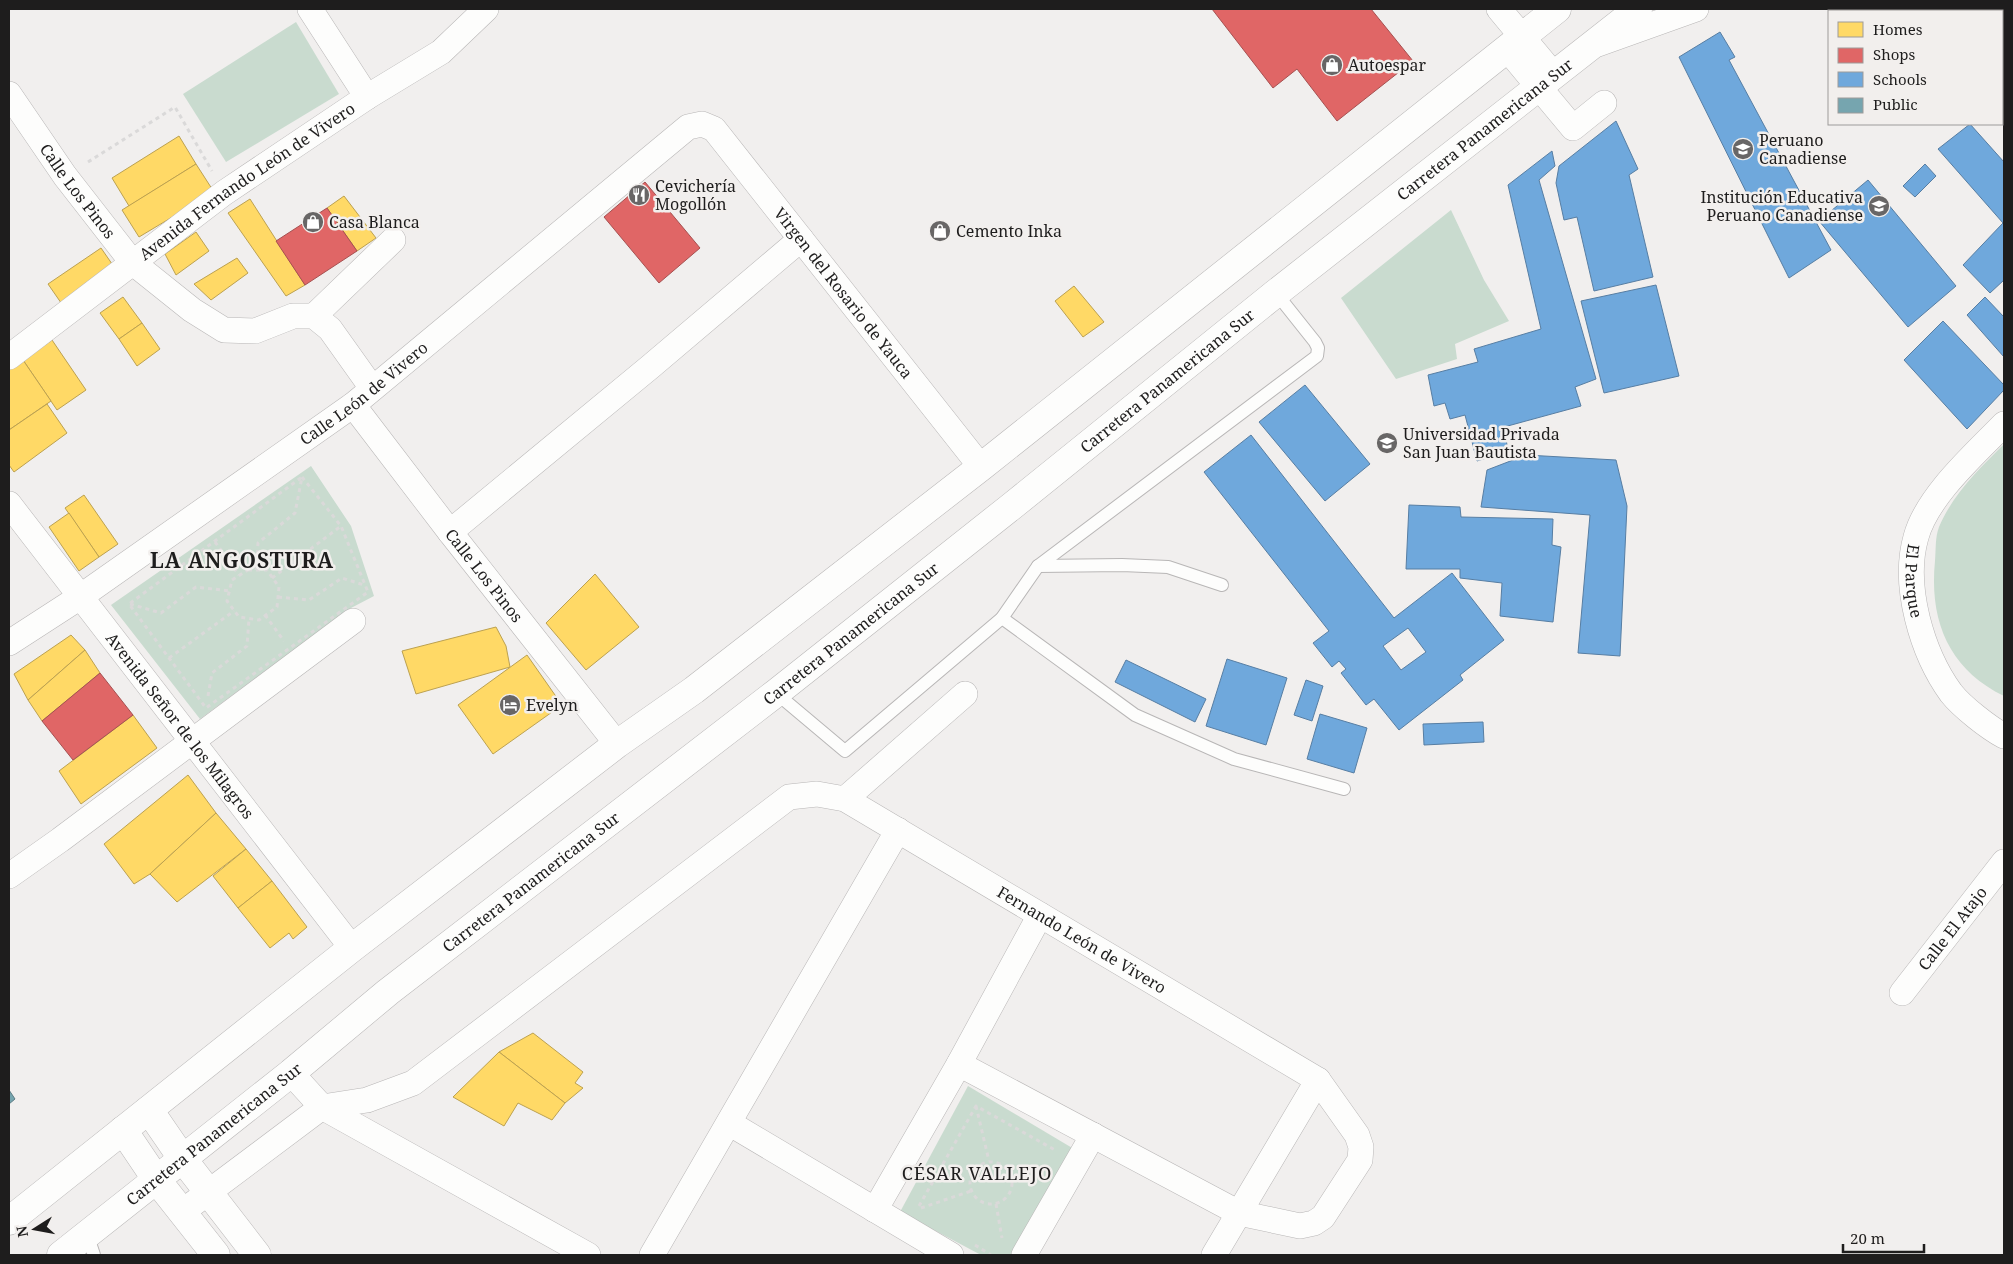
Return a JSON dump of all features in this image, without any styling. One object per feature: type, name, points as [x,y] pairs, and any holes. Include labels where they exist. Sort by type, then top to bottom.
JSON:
[{"type":"main road","points":[[9,1221],[352,948],[617,744],[694,690],[981,467],[1558,9]]},
{"type":"main road","name":"Carretera Panamericana Sur","points":[[61,1255],[91,1245],[156,1179],[290,1073],[388,992],[776,693],[1005,512],[1276,292],[1638,9]]},
{"type":"main road","points":[[149,1110],[182,1158],[256,1255]]},
{"type":"main road","points":[[123,1130],[156,1179],[216,1255]]},
{"type":"street","points":[[310,9],[367,97]]},
{"type":"street","name":"Avenida Fernando León de Vivero","points":[[9,357],[224,193],[367,97],[441,52],[486,9]]},
{"type":"street","points":[[1499,9],[1515,44],[1547,81],[1573,128],[1604,103]]},
{"type":"street","points":[[1588,48],[1696,9]]},
{"type":"street","name":"Calle Los Pinos","points":[[9,94],[65,176],[132,262],[192,310],[224,330],[255,330],[293,316],[314,316]]},
{"type":"street","name":"Virgen del Rosario de Yauca","points":[[702,124],[714,129],[981,467]]},
{"type":"street","name":"Calle León de Vivero","points":[[9,643],[80,597],[352,405],[688,126],[702,124]]},
{"type":"street","points":[[450,532],[650,367],[800,239]]},
{"type":"street","points":[[372,388],[330,329],[314,316],[393,240]]},
{"type":"street","name":"Calle Los Pinos","points":[[352,405],[617,744]]},
{"type":"street","name":"El Parque","points":[[2004,424],[1959,469],[1930,508],[1916,537],[1912,567],[1913,601],[1921,631],[1932,659],[1952,693],[1973,713],[2004,736]]},
{"type":"street","name":"Avenida Señor de los Milagros","points":[[9,504],[352,948]]},
{"type":"street","points":[[9,876],[60,840],[353,620]]},
{"type":"street","points":[[182,1212],[322,1107],[367,1100],[413,1083],[789,796],[817,794],[845,798],[965,694]]},
{"type":"street","name":"Fernando León de Vivero","points":[[845,798],[1318,1080]]},
{"type":"street","points":[[652,1255],[898,830]]},
{"type":"street","name":"Calle El Atajo","points":[[1902,993],[2004,862]]},
{"type":"street","points":[[875,1210],[959,1064],[1040,915]]},
{"type":"street","points":[[959,1064],[1239,1213],[1300,1226],[1314,1223],[1323,1217],[1360,1160],[1361,1147],[1356,1135],[1318,1080],[1239,1213],[1214,1255]]},
{"type":"street","points":[[290,1073],[322,1107],[588,1255]]},
{"type":"street","points":[[729,1123],[951,1255]]},
{"type":"street","points":[[1014,1251],[1093,1135]]},
{"type":"lane","points":[[776,693],[845,751],[1002,618],[1038,566],[1317,356],[1318,348],[1315,342],[1276,292]]},
{"type":"lane","points":[[1038,566],[1122,565],[1168,567],[1222,585]]},
{"type":"lane","points":[[1002,618],[1135,715],[1234,759],[1344,789]]},
{"type":"path","points":[[65,176],[175,107],[224,193]]},
{"type":"path","points":[[206,708],[368,592],[341,526],[302,476]]},
{"type":"path","points":[[129,604],[302,476]]},
{"type":"path","points":[[256,570],[258,543],[295,513],[302,476]]},
{"type":"path","points":[[272,578],[341,526]]},
{"type":"path","points":[[215,542],[240,576]]},
{"type":"path","points":[[248,570],[256,570],[267,570],[279,587],[277,607],[258,620],[239,617],[227,601],[232,580],[248,570]]},
{"type":"path","points":[[278,597],[309,600],[342,578],[365,585]]},
{"type":"path","points":[[129,604],[160,613],[196,587],[230,591]]},
{"type":"path","points":[[129,604],[206,708]]},
{"type":"path","points":[[169,658],[234,611]]},
{"type":"path","points":[[265,615],[289,648]]},
{"type":"path","points":[[206,708],[212,673],[247,646],[249,619]]},
{"type":"path","points":[[976,1106],[1061,1153]]},
{"type":"path","points":[[976,1106],[989,1161]]},
{"type":"path","points":[[971,1191],[918,1209],[976,1106]]},
{"type":"path","points":[[989,1161],[999,1163],[1007,1169],[1012,1178],[1009,1194],[1004,1200],[996,1204],[986,1204],[977,1200],[971,1191],[969,1181],[972,1171],[980,1164],[989,1161]]},
{"type":"path","points":[[1012,1178],[1045,1166]]},
{"type":"path","points":[[996,1204],[1014,1251]]},
{"type":"green space","points":[[296,22],[339,94],[226,162],[183,94]]},
{"type":"green space","points":[[1451,210],[1484,280],[1509,321],[1455,344],[1457,359],[1396,379],[1341,298]]},
{"type":"green space","points":[[2004,444],[2004,696],[1985,685],[1969,672],[1956,657],[1940,623],[1934,583],[1937,535],[1945,515],[1967,482]]},
{"type":"green space","points":[[311,466],[351,526],[374,596],[351,608],[200,719],[111,605]]},
{"type":"green space","points":[[968,1086],[1079,1152],[1015,1255],[981,1255],[900,1212]]},
{"type":"building: Homes","points":[[179,136],[196,164],[129,206],[112,178]]},
{"type":"building: Homes","points":[[196,164],[214,192],[139,237],[122,210]]},
{"type":"building: Homes","points":[[344,196],[376,238],[357,251],[327,208]]},
{"type":"building: Homes","points":[[250,199],[305,285],[286,296],[228,213]]},
{"type":"building: Homes","points":[[196,232],[209,251],[176,275],[165,254]]},
{"type":"building: Homes","points":[[101,248],[119,274],[66,310],[48,284]]},
{"type":"building: Homes","points":[[237,258],[248,273],[211,300],[194,284]]},
{"type":"building: Homes","points":[[1074,286],[1104,322],[1083,337],[1055,301]]},
{"type":"building: Homes","points":[[123,297],[142,323],[119,339],[100,313]]},
{"type":"building: Homes","points":[[142,323],[160,349],[137,366],[119,339]]},
{"type":"building: Homes","points":[[52,340],[86,390],[57,410],[23,360]]},
{"type":"building: Homes","points":[[23,360],[51,401],[9,430],[9,369]]},
{"type":"building: Homes","points":[[47,404],[67,433],[14,472],[9,465],[9,430]]},
{"type":"building: Homes","points":[[84,495],[118,544],[99,557],[65,508]]},
{"type":"building: Homes","points":[[69,513],[99,557],[79,571],[49,527]]},
{"type":"building: Homes","points":[[595,574],[639,627],[586,670],[546,623]]},
{"type":"building: Homes","points":[[496,627],[506,646],[510,667],[416,694],[402,651]]},
{"type":"building: Homes","points":[[71,635],[85,650],[28,700],[14,674]]},
{"type":"building: Homes","points":[[85,650],[100,673],[42,721],[28,700]]},
{"type":"building: Homes","name":"Evelyn","points":[[527,655],[562,705],[493,754],[458,705]]},
{"type":"building: Homes","points":[[133,715],[157,748],[81,804],[59,771]]},
{"type":"building: Homes","points":[[188,775],[216,813],[150,874],[134,884],[104,844]]},
{"type":"building: Homes","points":[[216,813],[246,849],[177,902],[150,874]]},
{"type":"building: Homes","points":[[246,849],[272,881],[238,908],[213,876]]},
{"type":"building: Homes","points":[[272,881],[307,927],[293,939],[289,933],[270,948],[238,908]]},
{"type":"building: Homes","points":[[533,1033],[583,1072],[575,1083],[583,1088],[565,1103],[499,1052]]},
{"type":"building: Homes","points":[[499,1052],[565,1103],[552,1120],[518,1103],[504,1126],[453,1097]]},
{"type":"building: Shops","name":"Autoespar","points":[[1212,9],[1371,9],[1413,61],[1337,121],[1297,69],[1273,88]]},
{"type":"building: Shops","points":[[645,182],[700,248],[659,283],[604,217]]},
{"type":"building: Shops","points":[[327,208],[357,251],[305,285],[276,241]]},
{"type":"building: Shops","points":[[100,673],[133,715],[73,760],[42,721]]},
{"type":"building: Schools","points":[[1720,32],[1735,57],[1729,60],[1831,250],[1789,278],[1679,57]]},
{"type":"building: Schools","points":[[1616,121],[1638,169],[1629,175],[1653,277],[1594,291],[1577,217],[1564,220],[1556,183],[1559,166]]},
{"type":"building: Schools","points":[[1971,125],[2004,162],[2004,280],[1990,293],[1963,265],[2003,223],[1938,149]]},
{"type":"building: Schools","points":[[1552,151],[1555,166],[1539,180],[1596,379],[1575,387],[1581,406],[1504,427],[1508,451],[1477,461],[1465,415],[1450,419],[1445,403],[1434,406],[1428,375],[1478,362],[1474,349],[1541,329],[1508,185]]},
{"type":"building: Schools","points":[[1925,164],[1936,176],[1915,197],[1903,186]]},
{"type":"building: Schools","points":[[1868,180],[1956,286],[1908,327],[1819,221]]},
{"type":"building: Schools","points":[[1656,285],[1679,376],[1604,393],[1581,301]]},
{"type":"building: Schools","points":[[1985,297],[2004,317],[2004,357],[1967,315]]},
{"type":"building: Schools","points":[[1943,321],[2004,385],[2004,390],[1967,429],[1904,360]]},
{"type":"building: Schools","points":[[1305,385],[1370,464],[1325,501],[1259,422]]},
{"type":"building: Schools","points":[[1251,435],[1394,618],[1452,573],[1504,640],[1460,675],[1463,680],[1399,730],[1374,699],[1366,705],[1341,673],[1346,669],[1339,661],[1332,667],[1313,643],[1329,631],[1204,472]],"holes":[[[1408,628],[1426,652],[1401,670],[1383,646]]]},
{"type":"building: Schools","points":[[1526,455],[1616,460],[1627,506],[1620,656],[1578,653],[1590,515],[1481,507],[1487,470]]},
{"type":"building: Schools","points":[[1409,505],[1460,507],[1461,517],[1553,519],[1552,545],[1561,547],[1553,622],[1500,616],[1502,583],[1460,578],[1460,569],[1406,569]]},
{"type":"building: Schools","points":[[1227,659],[1287,678],[1266,745],[1206,726]]},
{"type":"building: Schools","points":[[1126,660],[1206,699],[1195,722],[1115,682]]},
{"type":"building: Schools","points":[[1306,680],[1323,686],[1312,721],[1294,715]]},
{"type":"building: Schools","points":[[1320,714],[1367,728],[1354,773],[1307,759]]},
{"type":"building: Schools","points":[[1483,722],[1484,742],[1424,745],[1423,724]]},
{"type":"building: Public","points":[[9,1090],[15,1099],[9,1104]]},
{"type":"place","name":"Autoespar","points":[[1332,65]]},
{"type":"place","name":"Peruano Canadiense","points":[[1743,149]]},
{"type":"place","name":"Cevichería Mogollón","points":[[639,195]]},
{"type":"place","name":"Institución Educativa Peruano Canadiense","points":[[1879,206]]},
{"type":"place","name":"Casa Blanca","points":[[313,222]]},
{"type":"place","name":"Cemento Inka","points":[[940,231]]},
{"type":"place","name":"Universidad Privada San Juan Bautista","points":[[1387,443]]},
{"type":"place","name":"Evelyn","points":[[510,705]]},
{"type":"district","name":"LA ANGOSTURA","points":[[242,560]]},
{"type":"district","name":"CÉSAR VALLEJO","points":[[977,1173]]}]
